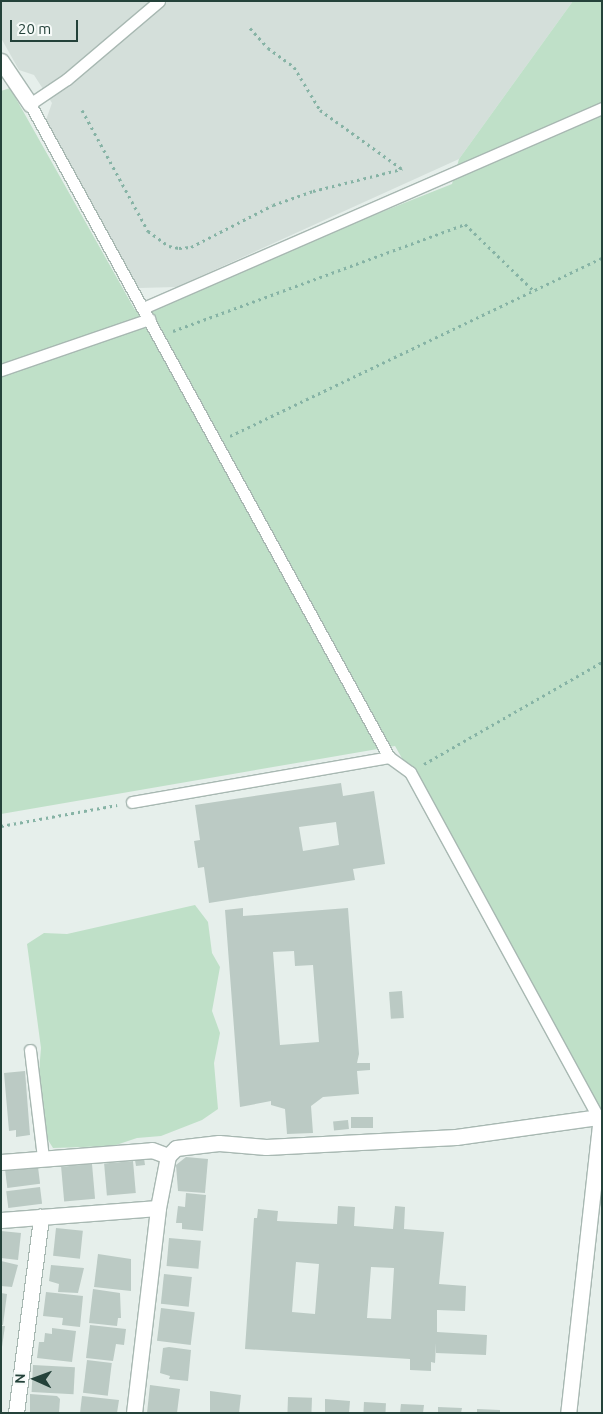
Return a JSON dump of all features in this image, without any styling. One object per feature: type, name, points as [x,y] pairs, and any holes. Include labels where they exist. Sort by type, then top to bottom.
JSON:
[{"type":"street","points":[[1,61],[30,104]]},
{"type":"street","points":[[134,1413],[158,1208],[168,1156],[181,1146],[219,1143],[266,1147],[456,1137],[598,1117],[600,1125],[568,1413]]},
{"type":"street","points":[[1,1162],[152,1150],[168,1156]]},
{"type":"street","points":[[1,1220],[158,1208]]},
{"type":"street","points":[[16,1413],[41,1217]]},
{"type":"lane","points":[[159,1],[67,79],[30,104],[144,308],[389,757],[410,772],[598,1117]]},
{"type":"lane","points":[[144,308],[602,108]]},
{"type":"lane","points":[[1,370],[150,319]]},
{"type":"lane","points":[[132,802],[389,757]]},
{"type":"lane","points":[[30,1050],[43,1158]]},
{"type":"path","points":[[82,110],[148,231],[158,240],[179,248],[191,247],[281,202],[402,169],[320,110],[294,67],[268,48],[250,28]]},
{"type":"path","points":[[159,336],[465,224],[534,290]]},
{"type":"path","points":[[216,442],[602,258]]},
{"type":"path","points":[[410,772],[602,662]]},
{"type":"path","points":[[1,826],[132,802]]},
{"type":"shaded area","points":[[1,1],[573,1],[459,159],[177,287],[139,288],[46,120],[52,103],[34,75],[19,70],[1,38]]},
{"type":"green space","points":[[573,1],[602,1],[602,1112],[395,746],[1,814],[1,91],[10,88],[135,310],[452,184],[459,159]]},
{"type":"green space","points":[[195,905],[208,922],[212,953],[220,967],[212,1011],[220,1033],[214,1063],[218,1109],[202,1120],[161,1136],[137,1138],[113,1146],[53,1148],[48,1140],[39,1072],[41,1048],[27,944],[44,933],[67,934]]},
{"type":"building","points":[[341,783],[343,796],[374,791],[385,864],[353,869],[355,880],[209,903],[204,867],[198,868],[194,841],[200,840],[195,805]],"holes":[[[336,822],[339,845],[303,851],[299,827]]]},
{"type":"building","points":[[243,908],[243,916],[348,908],[359,1054],[357,1063],[370,1063],[370,1070],[357,1071],[359,1094],[323,1097],[311,1106],[313,1133],[287,1134],[285,1109],[271,1105],[271,1101],[240,1107],[225,910]],"holes":[[[294,951],[295,966],[313,965],[319,1042],[280,1045],[273,952]]]},
{"type":"building","points":[[402,991],[404,1018],[391,1019],[389,992]]},
{"type":"building","points":[[25,1071],[30,1135],[16,1137],[16,1130],[9,1131],[4,1073]]},
{"type":"building","points":[[351,1117],[373,1117],[373,1128],[351,1128]]},
{"type":"building","points":[[348,1120],[349,1129],[334,1131],[333,1122]]},
{"type":"building","points":[[186,1157],[208,1159],[205,1193],[178,1191],[176,1165]]},
{"type":"building","points":[[144,1158],[145,1165],[136,1166],[135,1160]]},
{"type":"building","points":[[133,1161],[136,1193],[107,1195],[104,1164]]},
{"type":"building","points":[[92,1164],[95,1199],[64,1202],[61,1167]]},
{"type":"building","points":[[38,1167],[40,1184],[7,1188],[5,1171]]},
{"type":"building","points":[[40,1187],[42,1204],[8,1208],[6,1191]]},
{"type":"building","points":[[186,1193],[206,1195],[203,1231],[182,1229],[182,1223],[176,1223],[178,1206],[185,1207]]},
{"type":"building","points":[[338,1206],[355,1207],[354,1226],[393,1229],[395,1206],[405,1207],[404,1229],[444,1232],[439,1284],[466,1286],[465,1311],[437,1310],[437,1332],[487,1335],[486,1355],[436,1353],[436,1343],[435,1363],[431,1362],[431,1371],[410,1370],[410,1359],[245,1349],[254,1218],[257,1218],[258,1209],[278,1211],[277,1221],[337,1224]],"holes":[[[296,1262],[319,1264],[315,1314],[292,1312]],[[371,1267],[394,1268],[391,1319],[367,1318]]]},
{"type":"building","points":[[56,1228],[83,1231],[80,1259],[53,1256]]},
{"type":"building","points":[[1,1231],[21,1233],[18,1260],[1,1258]]},
{"type":"building","points":[[169,1238],[201,1241],[198,1269],[167,1266]]},
{"type":"building","points":[[98,1254],[131,1259],[131,1291],[94,1287]]},
{"type":"building","points":[[1,1261],[18,1265],[12,1287],[1,1286]]},
{"type":"building","points":[[51,1265],[84,1268],[78,1293],[58,1292],[59,1284],[49,1281]]},
{"type":"building","points":[[164,1274],[192,1277],[189,1307],[161,1304]]},
{"type":"building","points":[[93,1289],[120,1293],[121,1318],[118,1318],[117,1326],[89,1323]]},
{"type":"building","points":[[46,1292],[83,1296],[80,1327],[62,1325],[63,1318],[43,1316]]},
{"type":"building","points":[[1,1293],[7,1294],[3,1325],[1,1325]]},
{"type":"building","points":[[161,1308],[195,1312],[191,1345],[157,1341]]},
{"type":"building","points":[[90,1325],[126,1329],[124,1345],[116,1344],[113,1361],[86,1358]]},
{"type":"building","points":[[1,1326],[5,1326],[2,1347],[1,1347]]},
{"type":"building","points":[[52,1328],[76,1331],[72,1362],[37,1358],[39,1342],[44,1342],[45,1333],[52,1334]]},
{"type":"building","points":[[163,1348],[191,1350],[188,1381],[169,1379],[170,1376],[160,1373]]},
{"type":"building","points":[[87,1360],[112,1363],[108,1396],[83,1393]]},
{"type":"building","points":[[33,1365],[75,1367],[74,1394],[32,1392]]},
{"type":"building","points":[[150,1385],[180,1389],[177,1413],[147,1413]]},
{"type":"building","points":[[210,1391],[241,1395],[239,1413],[210,1413]]},
{"type":"building","points":[[30,1394],[57,1396],[60,1399],[59,1413],[30,1413]]},
{"type":"building","points":[[82,1396],[119,1400],[117,1413],[80,1413]]},
{"type":"building","points":[[288,1397],[312,1398],[311,1413],[287,1413]]},
{"type":"building","points":[[325,1399],[350,1401],[349,1413],[325,1413]]},
{"type":"building","points":[[364,1402],[386,1403],[385,1413],[363,1413]]},
{"type":"building","points":[[401,1404],[424,1405],[423,1413],[400,1413]]},
{"type":"building","points":[[438,1407],[462,1408],[461,1413],[438,1413]]},
{"type":"building","points":[[477,1409],[500,1410],[500,1413],[477,1413]]}]
